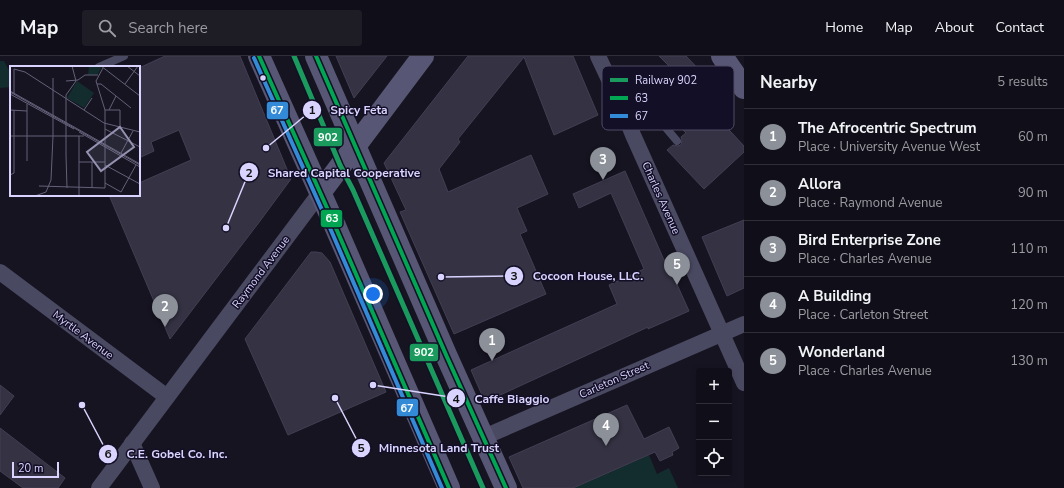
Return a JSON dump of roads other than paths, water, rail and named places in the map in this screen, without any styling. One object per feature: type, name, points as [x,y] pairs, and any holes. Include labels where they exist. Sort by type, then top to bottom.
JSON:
[{"type":"main road","points":[[259,56],[449,488]]},
{"type":"main road","points":[[316,56],[447,357],[506,488]]},
{"type":"main road","name":"Raymond Avenue","points":[[320,193],[423,56]]},
{"type":"main road","points":[[722,56],[731,66]]},
{"type":"main road","points":[[734,70],[742,79]]},
{"type":"street","name":"Charles Avenue","points":[[598,56],[603,66]]},
{"type":"street","name":"Charles Avenue","points":[[631,130],[744,383]]},
{"type":"street","name":"Raymond Avenue","points":[[98,488],[320,193]]},
{"type":"street","name":"Myrtle Avenue","points":[[0,272],[167,397]]},
{"type":"street","name":"Carleton Street","points":[[484,437],[744,324]]},
{"type":"street","points":[[132,443],[152,488]]},
{"type":"lane","points":[[101,66],[124,56]]},
{"type":"lane","points":[[668,130],[678,141]]},
{"type":"rail line","name":"902","points":[[294,56],[340,165],[353,190],[483,488]]},
{"type":"place","name":"Spicy Feta","points":[[266,148]]},
{"type":"place","name":"Bird Enterprise Zone","points":[[603,180]]},
{"type":"place","name":"Shared Capital Cooperative","points":[[226,228]]},
{"type":"place","name":"Cocoon House, LLC.","points":[[441,277]]},
{"type":"place","name":"Wonderland","points":[[677,285]]},
{"type":"place","name":"Allora","points":[[165,327]]},
{"type":"place","name":"The Afrocentric Spectrum","points":[[492,361]]},
{"type":"place","name":"Caffe Biaggio","points":[[373,385]]},
{"type":"place","name":"Minnesota Land Trust","points":[[335,398]]},
{"type":"place","name":"C.E. Gobel Co. Inc.","points":[[82,405]]},
{"type":"place","name":"A Building","points":[[606,446]]}]
